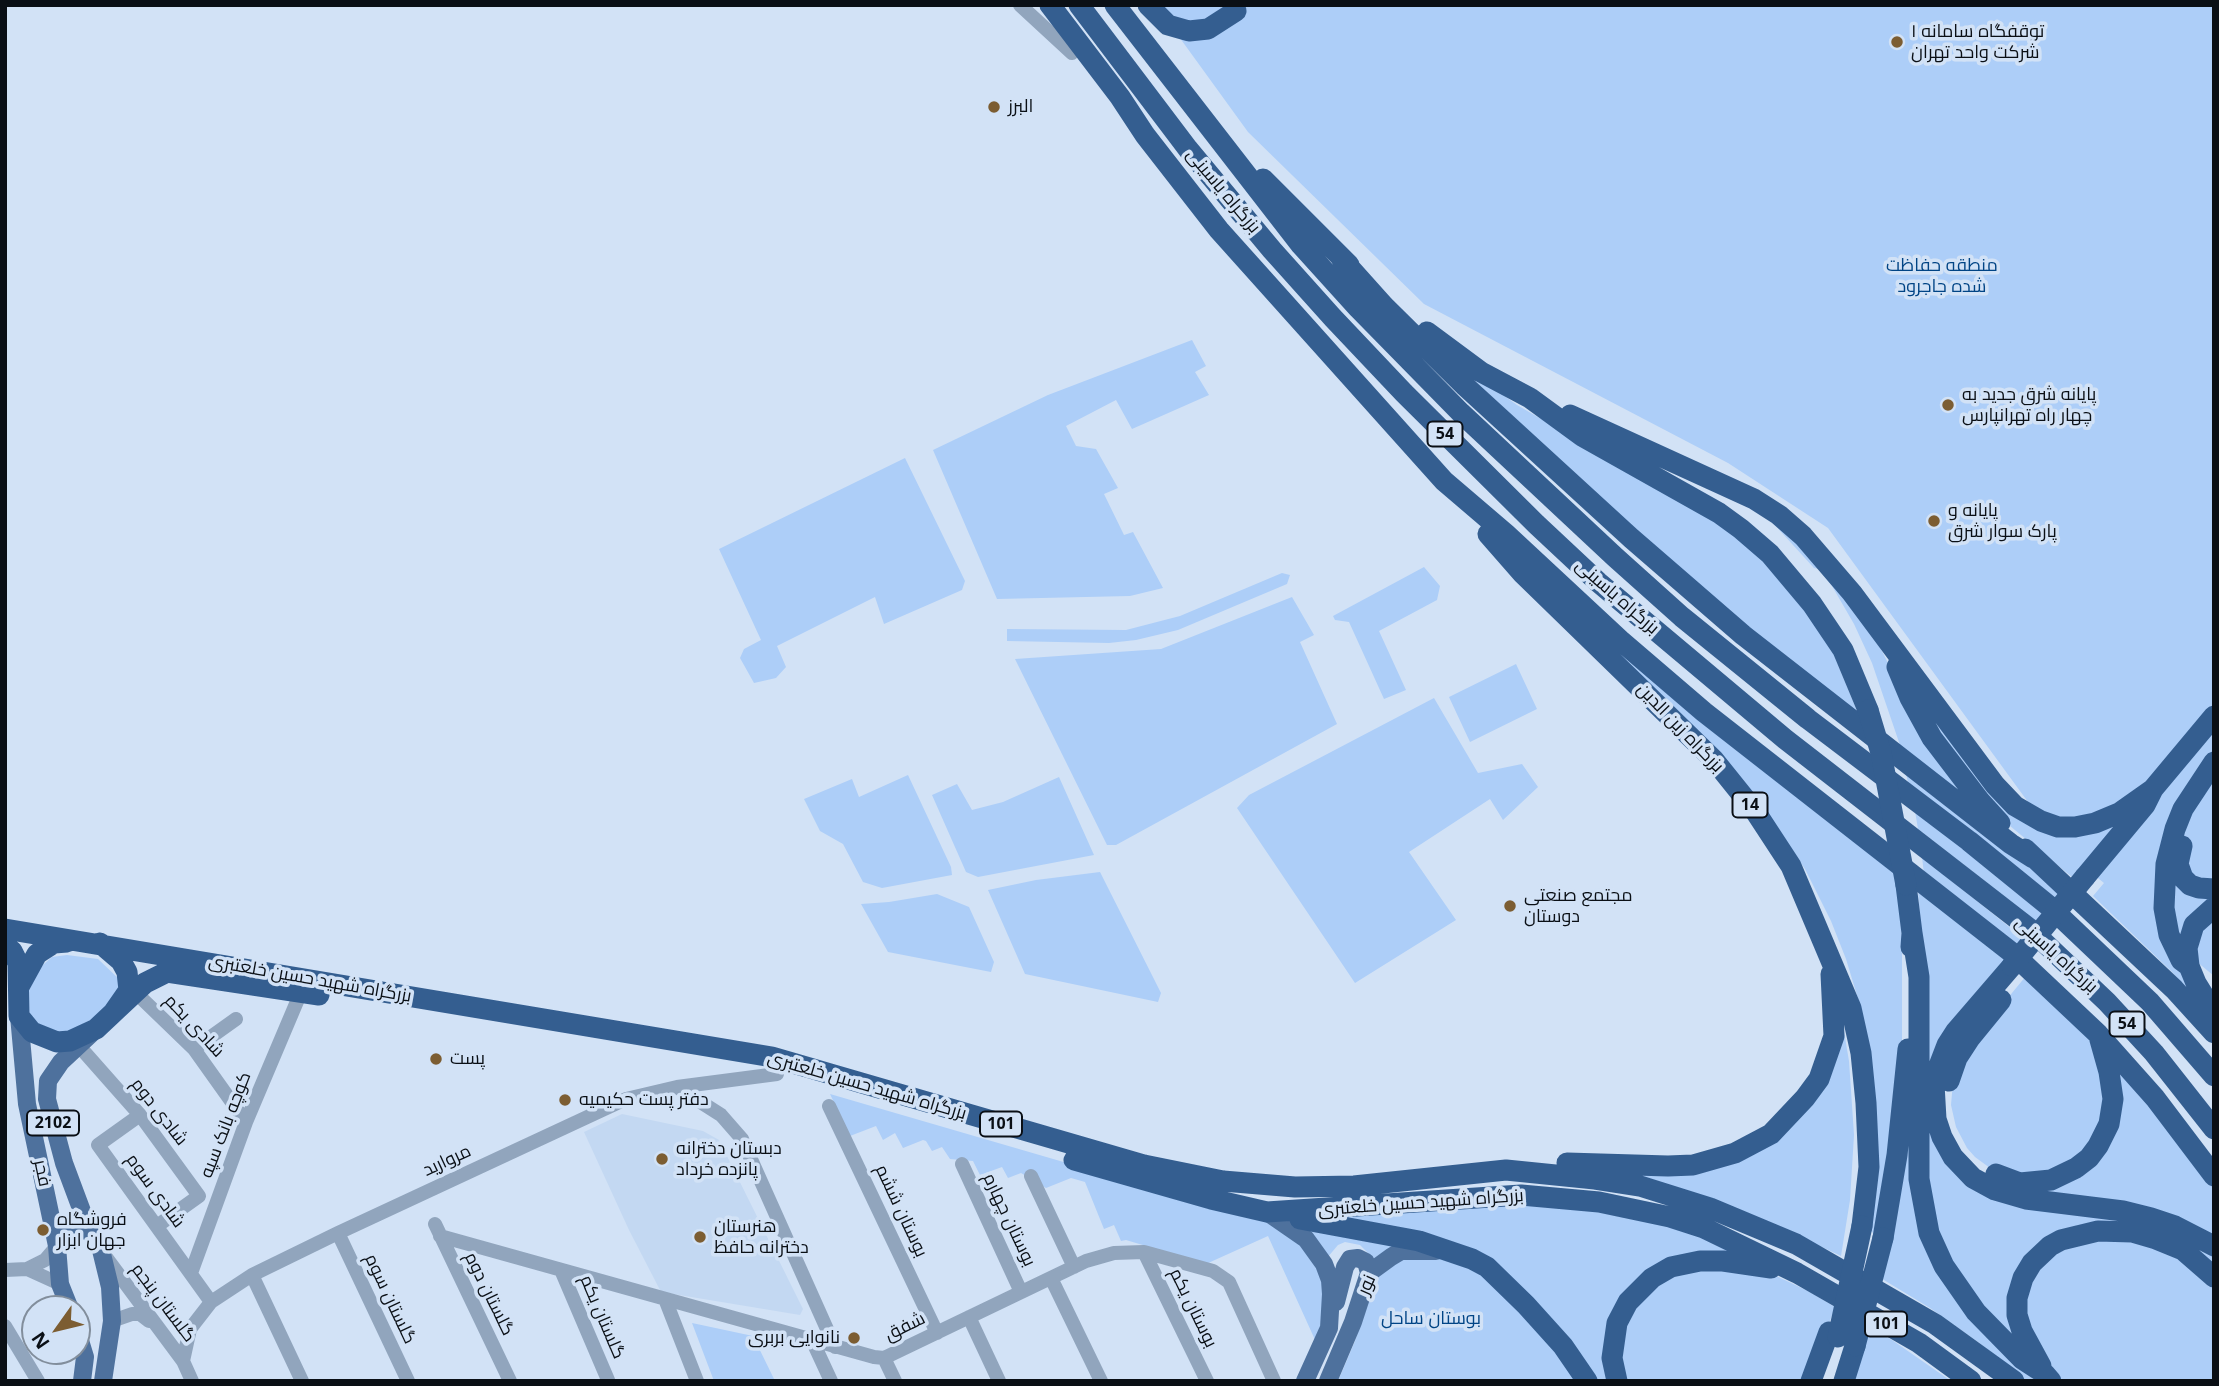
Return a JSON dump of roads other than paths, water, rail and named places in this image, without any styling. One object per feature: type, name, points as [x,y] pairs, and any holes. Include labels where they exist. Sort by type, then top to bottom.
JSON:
[{"type":"highway","points":[[1034,5],[1111,101],[1145,135]]},
{"type":"highway","points":[[1051,5],[1145,135],[1219,230],[1444,481],[1669,682],[2011,952],[2098,1034],[2155,1098],[2214,1176]]},
{"type":"highway","name":"بزرگراه یاسینی","points":[[1079,5],[1188,149],[1272,250],[1342,328],[1490,479],[1598,582],[1785,740],[2030,929],[2107,1002],[2154,1053],[2214,1129]]},
{"type":"highway","name":"بزرگراه یاسینی","points":[[1115,5],[1301,245],[1358,308],[1461,413],[1682,617],[1808,719],[1969,841],[2049,906],[2150,1002],[2214,1076]]},
{"type":"highway","points":[[1133,5],[1200,115]]},
{"type":"highway","points":[[1148,5],[1168,25],[1189,31],[1208,29],[1237,8]]},
{"type":"highway","points":[[1214,133],[1388,301],[1481,372],[1530,398],[1754,499],[1779,515],[1828,563],[1995,785],[2015,806],[2040,821],[2059,827],[2075,827],[2095,823],[2119,813],[2153,789]]},
{"type":"highway","points":[[1341,257],[1384,306],[1465,386],[1641,547],[1743,635],[2000,836],[2033,858]]},
{"type":"highway","points":[[1530,398],[1582,436],[1719,513],[1770,554],[1812,604],[1843,650],[1868,710],[1881,753],[1906,885],[1919,977],[1919,1179],[1930,1233],[1944,1266],[1970,1304],[2022,1359],[2048,1377]]},
{"type":"highway","name":"بزرگراه زین الدین","points":[[1444,481],[1523,574],[1654,700],[1722,770],[1755,811],[1791,866],[1851,1008],[1861,1053],[1869,1167],[1862,1226],[1850,1285],[1839,1301],[1841,1338]]},
{"type":"highway","points":[[1886,639],[1910,698],[1932,738],[1980,801],[2033,858],[2174,989],[2214,1033]]},
{"type":"highway","points":[[2090,882],[2145,805],[2153,789],[2214,716]]},
{"type":"highway","points":[[2098,1034],[2111,1086],[2112,1112],[2105,1135],[2089,1158],[2058,1177],[2020,1182],[1991,1172],[1976,1163],[1966,1152],[1951,1124],[1947,1091],[1951,1074],[1970,1038],[2017,970],[2214,735]]},
{"type":"highway","points":[[2189,966],[2181,960],[2169,935],[2164,908],[2166,864],[2183,809],[2214,762]]},
{"type":"highway","points":[[2214,780],[2192,818],[2178,864],[2183,878],[2190,885],[2214,889]]},
{"type":"highway","points":[[2214,907],[2194,925],[2187,948],[2189,966],[2196,983],[2214,1012]]},
{"type":"highway","name":"بزرگراه شهید حسین خلعتبری","points":[[5,929],[772,1057],[1144,1165],[1223,1181],[1294,1187],[1354,1186],[1506,1170],[1640,1186],[1686,1199],[1796,1244],[1935,1324],[2014,1381]]},
{"type":"highway","points":[[1825,1381],[1883,1238],[1897,1155],[1908,1048],[1912,933]]},
{"type":"highway","points":[[19,986],[37,954],[45,948],[54,943],[90,942],[121,961],[127,972],[129,990],[113,1013]]},
{"type":"highway","points":[[5,946],[12,951],[18,963],[19,1016]]},
{"type":"highway","points":[[1506,1170],[1559,1163],[1693,1165],[1735,1153],[1771,1134],[1819,1079],[1834,1036],[1829,954]]},
{"type":"highway","points":[[2017,970],[1956,1031],[1947,1045],[1937,1071],[1934,1084],[1936,1119],[1941,1137],[1953,1157],[1973,1178],[1995,1190],[2026,1199],[2151,1217],[2214,1246]]},
{"type":"highway","name":"بزرگراه شهید حسین خلعتبری","points":[[113,1013],[153,978],[167,972],[759,1068],[1140,1180],[1267,1212],[1487,1196],[1559,1197],[1599,1202],[1670,1217],[1704,1228],[1797,1273],[1919,1343],[1971,1381]]},
{"type":"highway","name":"101","points":[[19,1016],[32,1032],[57,1042],[69,1041],[96,1029],[113,1013]]},
{"type":"highway","points":[[1267,1212],[1419,1241],[1472,1259],[1506,1284],[1563,1346],[1587,1381]]},
{"type":"highway","points":[[2048,1377],[2022,1331],[2017,1315],[2017,1298],[2023,1278],[2032,1263],[2050,1246],[2086,1233],[2132,1232],[2183,1250],[2214,1277]]},
{"type":"highway","points":[[1617,1381],[1612,1357],[1617,1323],[1634,1294],[1661,1272],[1679,1265],[1711,1260],[1797,1273]]},
{"type":"highway","points":[[1811,1381],[1841,1338]]},
{"type":"highway","points":[[1841,1338],[1844,1381]]},
{"type":"main road","name":"فجر","points":[[19,1016],[27,1104],[57,1246]]},
{"type":"main road","name":"فجر","points":[[89,1230],[64,1163],[47,1099],[48,1081],[61,1062],[96,1029]]},
{"type":"main road","name":"نور","points":[[1267,1212],[1306,1239],[1324,1264],[1331,1293],[1329,1328],[1305,1381]]},
{"type":"main road","points":[[57,1246],[68,1235],[89,1230]]},
{"type":"main road","name":"2102","points":[[89,1230],[100,1250],[110,1287],[112,1321],[104,1372]]},
{"type":"main road","name":"2102","points":[[57,1246],[60,1284],[65,1295]]},
{"type":"main road","name":"نور","points":[[1328,1381],[1353,1322],[1369,1273],[1401,1251],[1454,1252]]},
{"type":"main road","points":[[1329,1328],[1345,1267],[1350,1259],[1359,1258],[1366,1262],[1369,1273]]},
{"type":"street","points":[[1020,5],[1072,53]]},
{"type":"street","name":"شادی یکم","points":[[135,992],[194,1049],[246,1122]]},
{"type":"street","name":"کوچه بانک سپه","points":[[191,1273],[246,1122],[301,992]]},
{"type":"street","points":[[194,1049],[236,1019]]},
{"type":"street","name":"شادی دوم","points":[[79,1046],[140,1115],[199,1196],[157,1226]]},
{"type":"street","name":"مروارید","points":[[183,1361],[190,1329],[211,1301],[253,1275],[338,1233],[626,1099],[677,1087],[777,1074]]},
{"type":"street","points":[[677,1087],[721,1115],[742,1139],[835,1347]]},
{"type":"street","name":"بوستان ششم","points":[[829,1106],[937,1333]]},
{"type":"street","name":"شادی سوم","points":[[140,1115],[98,1145],[211,1301]]},
{"type":"street","name":"بوستان چهارم","points":[[962,1164],[1021,1293]]},
{"type":"street","points":[[1031,1176],[1074,1267]]},
{"type":"street","name":"شفق","points":[[437,1230],[561,1270],[835,1347],[884,1358],[1074,1267],[1114,1252],[1144,1252],[1213,1271],[1229,1282],[1274,1381]]},
{"type":"street","name":"گلستان دوم","points":[[437,1230],[510,1381]]},
{"type":"street","name":"گلستان سوم","points":[[338,1233],[408,1381]]},
{"type":"street","points":[[5,1270],[27,1269],[45,1260],[57,1246]]},
{"type":"street","name":"گلستان پنجم","points":[[100,1250],[183,1361],[192,1381]]},
{"type":"street","name":"بوستان یکم","points":[[1144,1252],[1207,1381]]},
{"type":"street","points":[[27,1269],[60,1284]]},
{"type":"street","name":"گلستان یکم","points":[[561,1270],[608,1380]]},
{"type":"street","points":[[253,1275],[302,1381]]},
{"type":"street","points":[[1051,1278],[1101,1381]]},
{"type":"street","points":[[665,1299],[697,1381]]},
{"type":"street","points":[[112,1321],[140,1314],[158,1329]]},
{"type":"street","points":[[969,1317],[999,1381]]},
{"type":"street","points":[[5,1326],[38,1381]]},
{"type":"street","points":[[812,1340],[831,1381]]},
{"type":"street","points":[[884,1358],[895,1381]]},
{"type":"place","name":"توقفگاه سامانه ۱ شرکت واحد تهران","points":[[1897,42]]},
{"type":"place","name":"البرز","points":[[994,107]]},
{"type":"place","name":"پایانه شرق جدید به چهار راه تهرانپارس","points":[[1948,405]]},
{"type":"place","name":"پایانه و پارک‌ سوار شرق","points":[[1934,521]]},
{"type":"place","name":"مجتمع صنعتی دوستان","points":[[1510,906]]},
{"type":"place","name":"پست","points":[[436,1059]]},
{"type":"place","name":"دفتر پست حکیمیه","points":[[565,1100]]},
{"type":"place","name":"دبستان دخترانه پانزده خرداد","points":[[662,1159]]},
{"type":"place","name":"فروشگاه جهان ابزار","points":[[43,1230]]},
{"type":"place","name":"هنرستان دخترانه حافظ","points":[[700,1237]]},
{"type":"place","name":"نانوایی بربری","points":[[854,1338]]},
{"type":"park label","name":"منطقه حفاظت شده جاجرود","points":[[1942,276]]},
{"type":"park label","name":"بوستان ساحل","points":[[1431,1319]]}]
